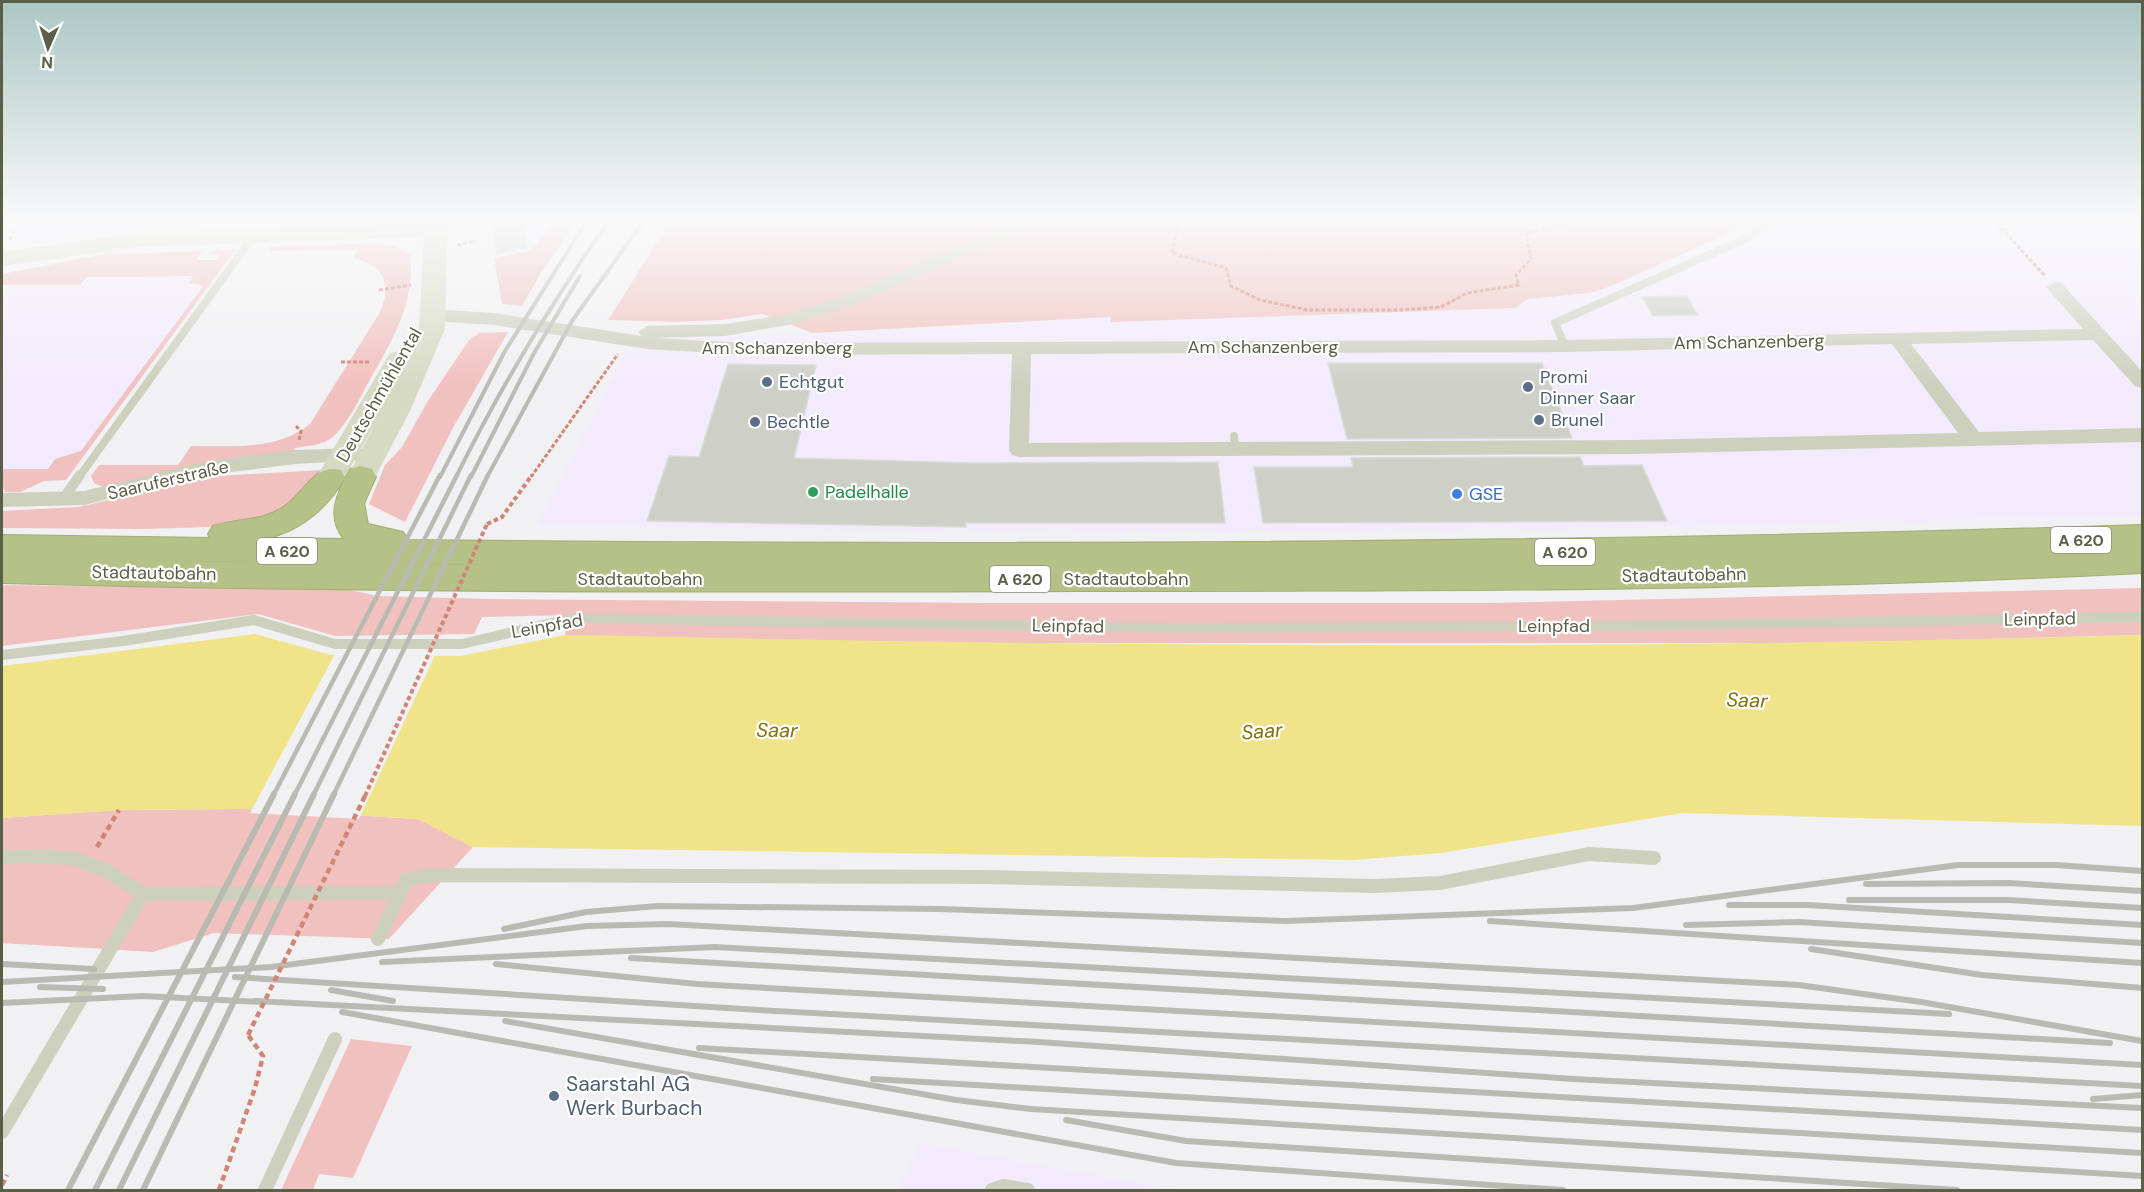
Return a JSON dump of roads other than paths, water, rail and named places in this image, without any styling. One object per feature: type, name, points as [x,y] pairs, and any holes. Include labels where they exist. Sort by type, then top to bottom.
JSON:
[{"type":"highway","points":[[2,534],[247,533],[278,525],[301,513],[351,466]]},
{"type":"highway","points":[[351,466],[349,514],[353,530],[365,538],[501,542],[573,554]]},
{"type":"highway","name":"Stadtautobahn","points":[[2,547],[573,554],[1471,553],[1739,549],[2142,537]]},
{"type":"highway","name":"Stadtautobahn","points":[[2,571],[547,578],[1468,578],[1753,574],[2142,561]]},
{"type":"main road","name":"Deutschmühlental","points":[[351,466],[396,411],[426,346],[432,329],[430,315],[436,275]]},
{"type":"street","points":[[626,341],[638,333],[725,330],[793,319],[849,300],[909,275]]},
{"type":"street","points":[[2055,287],[2142,382]]},
{"type":"street","name":"Am Schanzenberg","points":[[430,315],[494,319],[626,341],[685,347],[748,349],[1565,346],[2098,334]]},
{"type":"street","points":[[1898,339],[1974,440]]},
{"type":"street","points":[[1022,348],[1019,450],[1234,442],[1634,447],[2142,435]]},
{"type":"street","name":"Saaruferstraße","points":[[2,500],[63,499],[112,493],[207,468],[296,457],[351,466]]},
{"type":"lane","points":[[63,499],[226,275]]},
{"type":"lane","points":[[1565,346],[1555,323],[1664,275]]},
{"type":"lane","name":"Leinpfad","points":[[2,655],[123,641],[254,620],[335,644],[462,644],[573,618],[1178,628],[1614,626],[2142,617]]},
{"type":"lane","points":[[378,939],[406,880],[439,875],[988,877],[1374,886],[1440,883],[1589,854],[1654,858]]},
{"type":"lane","points":[[2,857],[58,855],[88,861],[122,878],[143,894],[398,893]]},
{"type":"lane","points":[[2,1132],[143,894]]},
{"type":"lane","points":[[265,1191],[335,1039]]},
{"type":"lane","points":[[992,1191],[1004,1186],[1028,1191]]},
{"type":"water","name":"Saar","points":[[255,634],[331,655],[460,656],[565,635],[1167,644],[1557,645],[2142,635],[2142,826],[1683,813],[1441,853],[1352,860],[473,847],[418,819],[245,809],[119,810],[2,818],[2,666]]},
{"type":"railway","points":[[440,477],[505,351],[553,275]]},
{"type":"railway","points":[[456,477],[528,345],[573,275]]},
{"type":"railway","points":[[487,476],[572,321],[605,275]]},
{"type":"railway","points":[[471,477],[534,353],[580,276]]},
{"type":"railway","points":[[273,796],[440,475]]},
{"type":"railway","points":[[294,796],[457,475]]},
{"type":"railway","points":[[313,796],[471,475]]},
{"type":"railway","points":[[333,796],[487,476]]},
{"type":"railway","points":[[181,972],[274,794]]},
{"type":"railway","points":[[206,971],[295,794]]},
{"type":"railway","points":[[228,969],[314,794]]},
{"type":"railway","points":[[250,968],[334,794]]},
{"type":"railway","points":[[504,929],[586,912],[658,906],[939,909],[1286,921],[1633,908],[1958,865],[2056,865],[2142,871]]},
{"type":"railway","points":[[1866,884],[2009,883],[2142,891]]},
{"type":"railway","points":[[1849,900],[2008,900],[2142,908]]},
{"type":"railway","points":[[1729,905],[1807,905],[2142,925]]},
{"type":"railway","points":[[1490,921],[2142,963]]},
{"type":"railway","points":[[1686,925],[1799,922],[2142,943]]},
{"type":"railway","points":[[250,968],[587,926],[668,924],[1799,985],[1921,1002],[2142,1041]]},
{"type":"railway","points":[[382,962],[715,947],[1949,1014]]},
{"type":"railway","points":[[1811,949],[1982,975],[2142,988]]},
{"type":"railway","points":[[631,958],[2110,1043]]},
{"type":"railway","points":[[2,964],[94,969]]},
{"type":"railway","points":[[496,964],[697,984],[2142,1065]]},
{"type":"railway","points":[[228,969],[250,968]]},
{"type":"railway","points":[[245,978],[250,968]]},
{"type":"railway","points":[[206,971],[228,969]]},
{"type":"railway","points":[[213,1000],[228,969]]},
{"type":"railway","points":[[181,972],[206,971]]},
{"type":"railway","points":[[192,998],[206,971]]},
{"type":"railway","points":[[2,982],[181,972]]},
{"type":"railway","points":[[168,997],[181,972]]},
{"type":"railway","points":[[235,977],[245,978]]},
{"type":"railway","points":[[234,1001],[245,978]]},
{"type":"railway","points":[[245,978],[759,1010],[2142,1086]]},
{"type":"railway","points":[[40,987],[103,989]]},
{"type":"railway","points":[[331,990],[393,1001]]},
{"type":"railway","points":[[2,1003],[143,996],[168,997]]},
{"type":"railway","points":[[68,1190],[168,997]]},
{"type":"railway","points":[[168,997],[192,998]]},
{"type":"railway","points":[[95,1190],[192,998]]},
{"type":"railway","points":[[192,998],[213,1000]]},
{"type":"railway","points":[[119,1190],[213,1000]]},
{"type":"railway","points":[[213,1000],[234,1001]]},
{"type":"railway","points":[[143,1190],[234,1001]]},
{"type":"railway","points":[[234,1001],[262,1002]]},
{"type":"railway","points":[[255,1001],[1039,1042],[1573,1079],[2142,1108]]},
{"type":"railway","points":[[342,1012],[1176,1163],[1563,1190]]},
{"type":"railway","points":[[505,1021],[956,1100],[1031,1109],[2142,1176]]},
{"type":"railway","points":[[699,1048],[2142,1130]]},
{"type":"railway","points":[[873,1079],[2142,1153]]},
{"type":"railway","points":[[2093,1099],[2142,1095]]},
{"type":"railway","points":[[1066,1120],[1186,1141],[1957,1190]]},
{"type":"place","name":"Echtgut","points":[[767,382]]},
{"type":"place","name":"Promi Dinner Saar","points":[[1528,387]]},
{"type":"place","name":"Brunel","points":[[1539,420]]},
{"type":"place","name":"Bechtle","points":[[755,422]]},
{"type":"place","name":"Padelhalle","points":[[813,492]]},
{"type":"place","name":"GSE","points":[[1457,494]]},
{"type":"place","name":"Saarstahl AG Werk Burbach","points":[[554,1096]]}]
